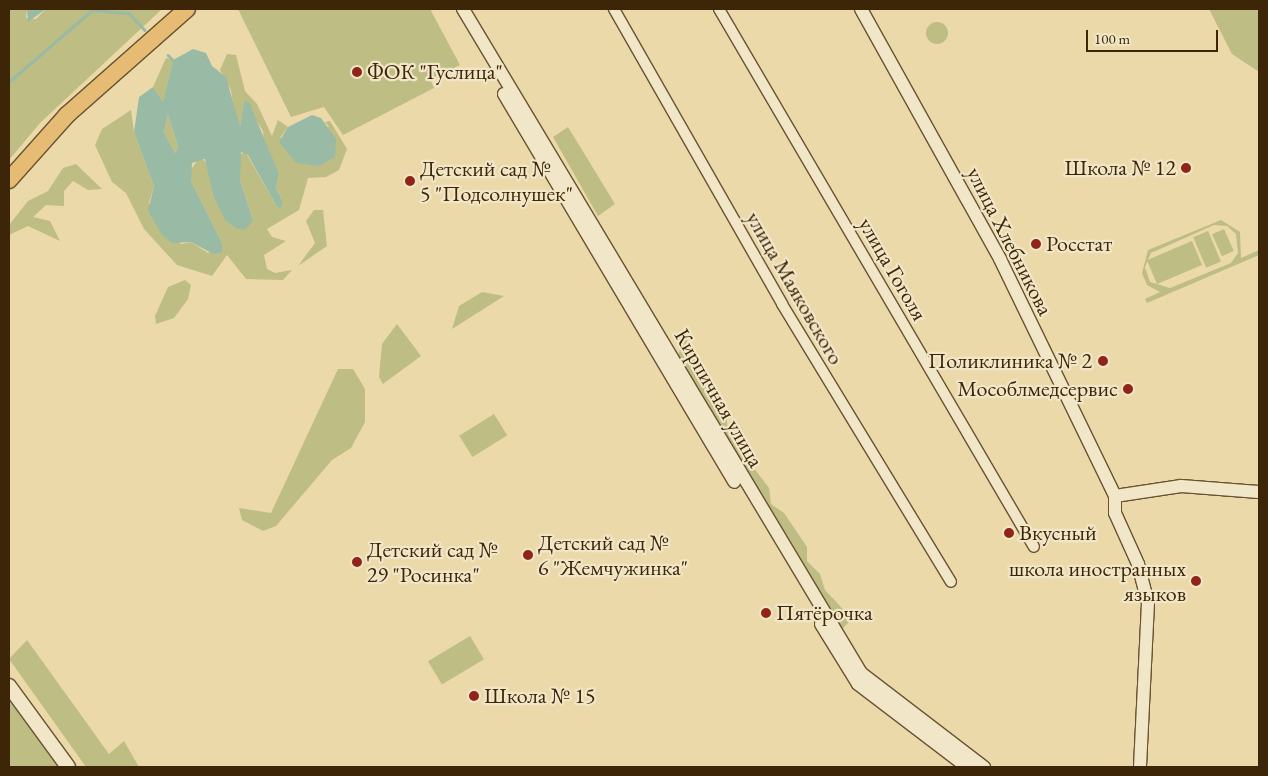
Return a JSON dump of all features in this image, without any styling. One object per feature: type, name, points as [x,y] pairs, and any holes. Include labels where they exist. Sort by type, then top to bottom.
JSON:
[{"type":"main road","points":[[9,180],[74,108],[186,9]]},
{"type":"main road","points":[[9,686],[66,767]]},
{"type":"main road","points":[[9,696],[66,767]]},
{"type":"street","name":"Кирпичная улица","points":[[453,9],[849,674],[967,767]]},
{"type":"street","name":"Кирпичная улица","points":[[463,9],[861,673],[984,767]]},
{"type":"street","name":"улица Маяковского","points":[[614,9],[782,304],[951,582]]},
{"type":"street","name":"улица Гоголя","points":[[719,9],[1034,547]]},
{"type":"street","name":"улица Хлебникова","points":[[861,9],[1000,259],[1115,496],[1115,514],[1142,573],[1148,603],[1140,767]]},
{"type":"street","points":[[1115,496],[1181,486],[1259,492]]},
{"type":"shaded area","points":[[9,9],[27,9],[26,18],[36,19],[46,9],[162,9],[40,123],[9,160]]},
{"type":"shaded area","points":[[27,9],[46,9],[28,22]]},
{"type":"shaded area","name":"ФОК \"Гуслица\"","points":[[238,9],[430,9],[460,65],[430,79],[434,88],[343,135],[324,107],[291,117]]},
{"type":"shaded area","points":[[1209,9],[1259,9],[1259,72],[1232,54]]},
{"type":"shaded area","points":[[937,22],[945,25],[948,33],[945,41],[937,44],[929,41],[926,33],[929,25]]},
{"type":"shaded area","points":[[193,49],[206,53],[212,66],[226,77],[240,127],[244,101],[249,102],[279,174],[276,188],[282,200],[282,207],[277,207],[248,155],[241,152],[240,180],[253,220],[245,230],[236,228],[225,220],[213,195],[205,159],[192,163],[191,181],[222,243],[222,252],[213,254],[191,242],[172,243],[162,235],[148,211],[154,186],[134,132],[139,97],[153,87],[163,102],[173,60]],"holes":[[[168,115],[178,146],[175,153],[164,132]]]},
{"type":"shaded area","points":[[227,54],[236,55],[245,91],[257,104],[272,136],[278,120],[288,127],[280,138],[329,127],[325,122],[330,121],[347,149],[339,170],[326,177],[308,178],[299,210],[267,229],[272,237],[286,241],[264,255],[267,269],[275,273],[292,270],[283,280],[246,279],[227,255],[212,276],[177,265],[144,229],[126,193],[112,182],[95,145],[102,129],[131,110],[134,132],[154,186],[149,203],[181,244],[191,242],[208,253],[222,243],[191,181],[189,172],[200,157],[207,163],[213,195],[253,220],[240,180],[239,156],[245,151],[277,207],[282,200],[276,188],[279,174],[265,149],[263,131],[244,101],[240,127],[235,119],[231,90],[220,70]]},
{"type":"shaded area","points":[[166,58],[173,60],[163,103],[153,87]]},
{"type":"shaded area","points":[[168,115],[178,146],[175,153],[164,132]]},
{"type":"shaded area","points":[[312,115],[321,118],[336,139],[335,157],[319,166],[296,163],[279,142],[288,127]]},
{"type":"shaded area","points":[[568,127],[615,204],[598,216],[553,137]]},
{"type":"shaded area","points":[[76,164],[102,189],[88,190],[73,181],[64,191],[64,206],[46,205],[33,217],[50,221],[60,241],[28,226],[9,235],[9,225],[28,201],[48,191],[63,168]]},
{"type":"shaded area","points":[[314,210],[323,210],[327,246],[298,266],[315,243],[306,221]]},
{"type":"shaded area","points":[[1221,220],[1240,232],[1241,258],[1259,250],[1259,255],[1147,303],[1145,299],[1160,292],[1147,285],[1142,273],[1148,250]],"holes":[[[1214,225],[1227,226],[1236,234],[1238,253],[1231,263],[1170,288],[1150,282],[1145,267],[1151,253]]]},
{"type":"shaded area","points":[[1224,229],[1234,251],[1222,256],[1212,234]]},
{"type":"shaded area","points":[[1208,231],[1221,261],[1206,268],[1193,237]]},
{"type":"shaded area","points":[[1192,241],[1202,265],[1157,284],[1147,260]]},
{"type":"shaded area","points":[[185,280],[191,285],[188,299],[174,318],[156,324],[155,316],[168,287]]},
{"type":"shaded area","points":[[482,292],[504,296],[452,329],[459,306]]},
{"type":"shaded area","points":[[397,324],[421,356],[383,384],[379,377],[382,344]]},
{"type":"shaded area","points":[[685,337],[726,409],[728,434],[769,488],[771,504],[784,513],[807,547],[807,561],[820,574],[825,590],[852,619],[843,628],[836,626],[678,355]]},
{"type":"shaded area","points":[[338,369],[353,369],[365,389],[365,422],[351,448],[332,460],[276,526],[263,531],[242,520],[239,508],[271,513]]},
{"type":"shaded area","points":[[494,414],[507,435],[472,457],[459,436]]},
{"type":"shaded area","points":[[470,636],[484,659],[442,684],[428,661]]},
{"type":"shaded area","points":[[27,640],[109,754],[124,741],[139,767],[86,767],[9,659]]},
{"type":"shaded area","points":[[9,700],[59,767],[9,767]]},
{"type":"waterway","points":[[9,82],[92,10],[129,13],[145,30]]},
{"type":"waterway","points":[[168,55],[173,60]]},
{"type":"place","name":"ФОК \"Гуслица\"","points":[[357,72]]},
{"type":"place","name":"Школа № 12","points":[[1186,168]]},
{"type":"place","name":"Детский сад № 5 \"Подсолнушек\"","points":[[410,181]]},
{"type":"place","name":"Росстат","points":[[1036,244]]},
{"type":"place","name":"Поликлиника № 2","points":[[1103,361]]},
{"type":"place","name":"Мособлмедсервис","points":[[1128,389]]},
{"type":"place","name":"Вкусный","points":[[1009,533]]},
{"type":"place","name":"Детский сад № 6 \"Жемчужинка\"","points":[[528,555]]},
{"type":"place","name":"Детский сад № 29 \"Росинка\"","points":[[357,562]]},
{"type":"place","name":"школа иностранных языков","points":[[1196,581]]},
{"type":"place","name":"Пятёрочка","points":[[766,613]]},
{"type":"place","name":"Школа № 15","points":[[474,696]]}]
